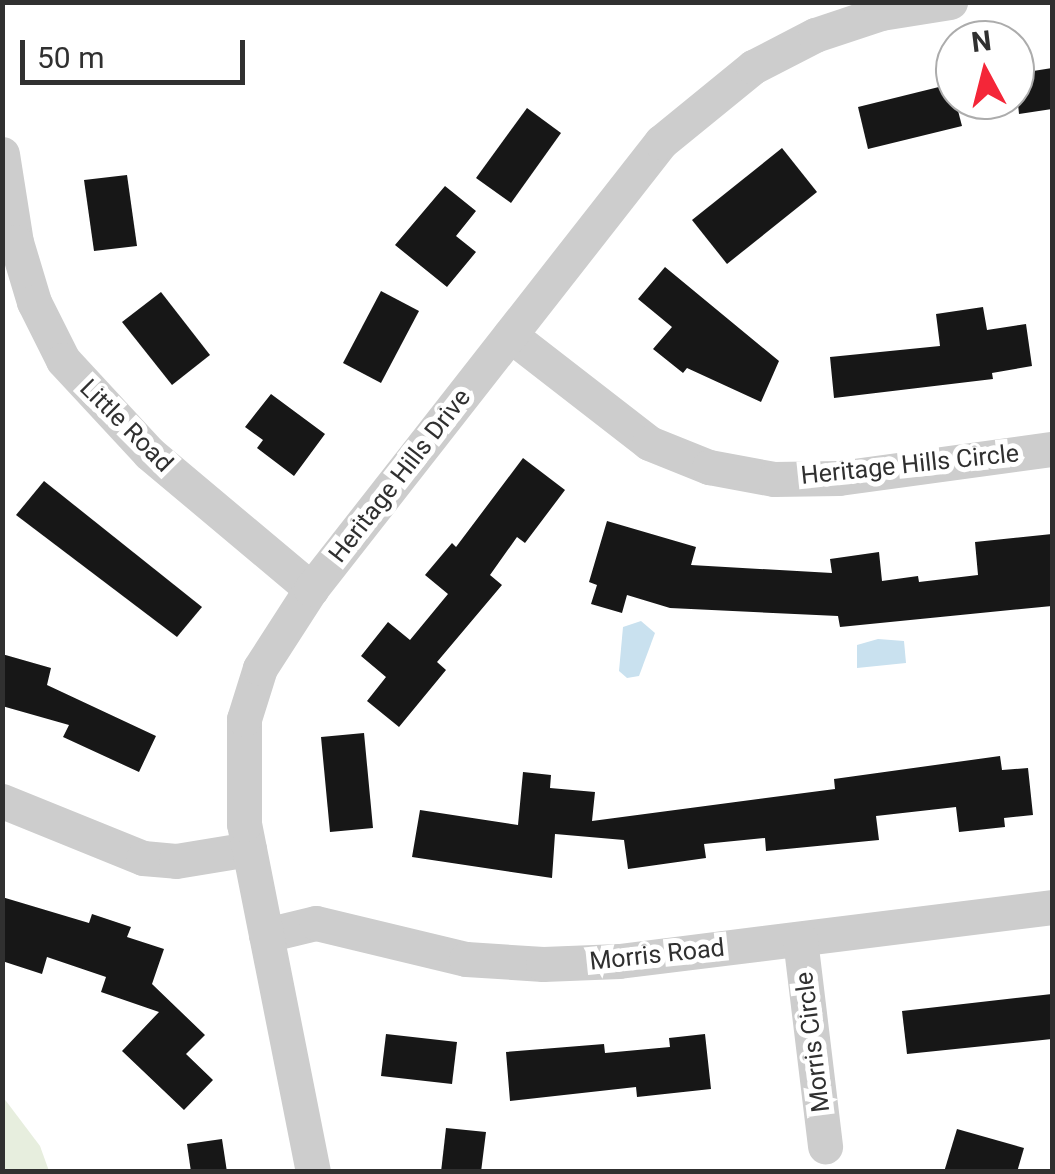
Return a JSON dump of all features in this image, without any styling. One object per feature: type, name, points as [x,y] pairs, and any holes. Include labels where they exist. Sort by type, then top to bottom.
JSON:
[{"type":"street","name":"Heritage Hills Drive","points":[[313,1172],[248,849],[240,771],[244,719],[260,668],[311,589],[661,142],[753,67],[848,24],[950,2]]},
{"type":"street","name":"Little Road","points":[[3,170],[34,302],[63,360],[148,453],[311,589]]},
{"type":"street","name":"Heritage Hills Circle","points":[[510,336],[649,444],[709,467],[774,478],[839,478],[1052,449]]},
{"type":"street","points":[[2,801],[143,858],[176,861],[248,849]]},
{"type":"street","name":"Morris Road","points":[[266,936],[316,923],[466,959],[543,964],[800,939],[1052,907]]},
{"type":"street","name":"Morris Circle","points":[[800,939],[825,1146]]},
{"type":"green space","points":[[3,1097],[40,1146],[49,1171],[3,1171]]},
{"type":"water","points":[[641,621],[655,633],[639,676],[627,678],[619,671],[623,627]]},
{"type":"water","points":[[878,639],[904,641],[906,663],[857,668],[857,645]]},
{"type":"building","points":[[1052,68],[1052,109],[1035,112],[1035,71]]},
{"type":"building","points":[[935,88],[935,120],[960,120],[962,126],[868,149],[858,107]]},
{"type":"building","points":[[527,108],[561,133],[511,203],[476,178]]},
{"type":"building","points":[[782,148],[817,192],[727,264],[692,220]]},
{"type":"building","points":[[127,175],[137,246],[94,251],[84,180]]},
{"type":"building","points":[[445,186],[476,211],[456,236],[476,252],[447,287],[395,245]]},
{"type":"building","points":[[665,267],[779,361],[761,402],[687,368],[683,373],[653,349],[672,327],[638,299]]},
{"type":"building","points":[[381,291],[419,311],[381,383],[343,363]]},
{"type":"building","points":[[161,292],[210,355],[172,385],[122,322]]},
{"type":"building","points":[[983,307],[987,330],[1026,324],[1032,366],[992,373],[993,379],[834,398],[830,357],[940,346],[936,314]]},
{"type":"building","points":[[271,394],[325,434],[294,476],[257,448],[263,440],[245,427]]},
{"type":"building","points":[[523,458],[565,490],[525,543],[517,537],[490,575],[502,585],[437,662],[446,670],[399,727],[367,701],[386,677],[361,656],[388,622],[410,640],[448,594],[425,575],[452,543],[456,547]]},
{"type":"building","points":[[44,481],[202,607],[177,637],[16,515]]},
{"type":"building","points":[[607,521],[696,547],[691,565],[832,573],[830,559],[879,552],[882,581],[918,576],[919,582],[978,575],[975,542],[1052,534],[1052,606],[840,627],[838,616],[670,608],[627,595],[622,613],[591,604],[597,585],[589,582]]},
{"type":"building","points":[[2,654],[51,668],[47,685],[156,736],[139,772],[63,737],[69,725],[2,706]]},
{"type":"building","points":[[364,733],[373,828],[330,832],[321,737]]},
{"type":"building","points":[[1000,756],[1002,770],[1028,768],[1033,815],[1004,818],[1005,827],[959,832],[956,807],[876,816],[879,840],[766,851],[765,838],[704,844],[706,858],[628,869],[624,840],[555,834],[552,878],[412,857],[420,810],[518,825],[523,772],[551,775],[550,788],[595,792],[592,821],[835,789],[834,779]]},
{"type":"building","points":[[2,897],[89,923],[92,914],[131,927],[127,937],[164,949],[152,984],[205,1035],[186,1054],[213,1080],[184,1110],[122,1051],[159,1012],[101,992],[106,977],[47,957],[42,974],[2,961]]},
{"type":"building","points":[[1052,994],[1052,1039],[907,1054],[902,1011]]},
{"type":"building","points":[[386,1034],[457,1042],[452,1084],[381,1076]]},
{"type":"building","points":[[705,1034],[711,1089],[637,1097],[636,1087],[510,1101],[506,1052],[604,1044],[605,1053],[670,1047],[669,1038]]},
{"type":"building","points":[[446,1128],[486,1132],[481,1172],[441,1172]]},
{"type":"building","points":[[957,1129],[1024,1148],[1017,1172],[944,1172]]},
{"type":"building","points":[[222,1139],[227,1172],[191,1172],[187,1144]]}]
